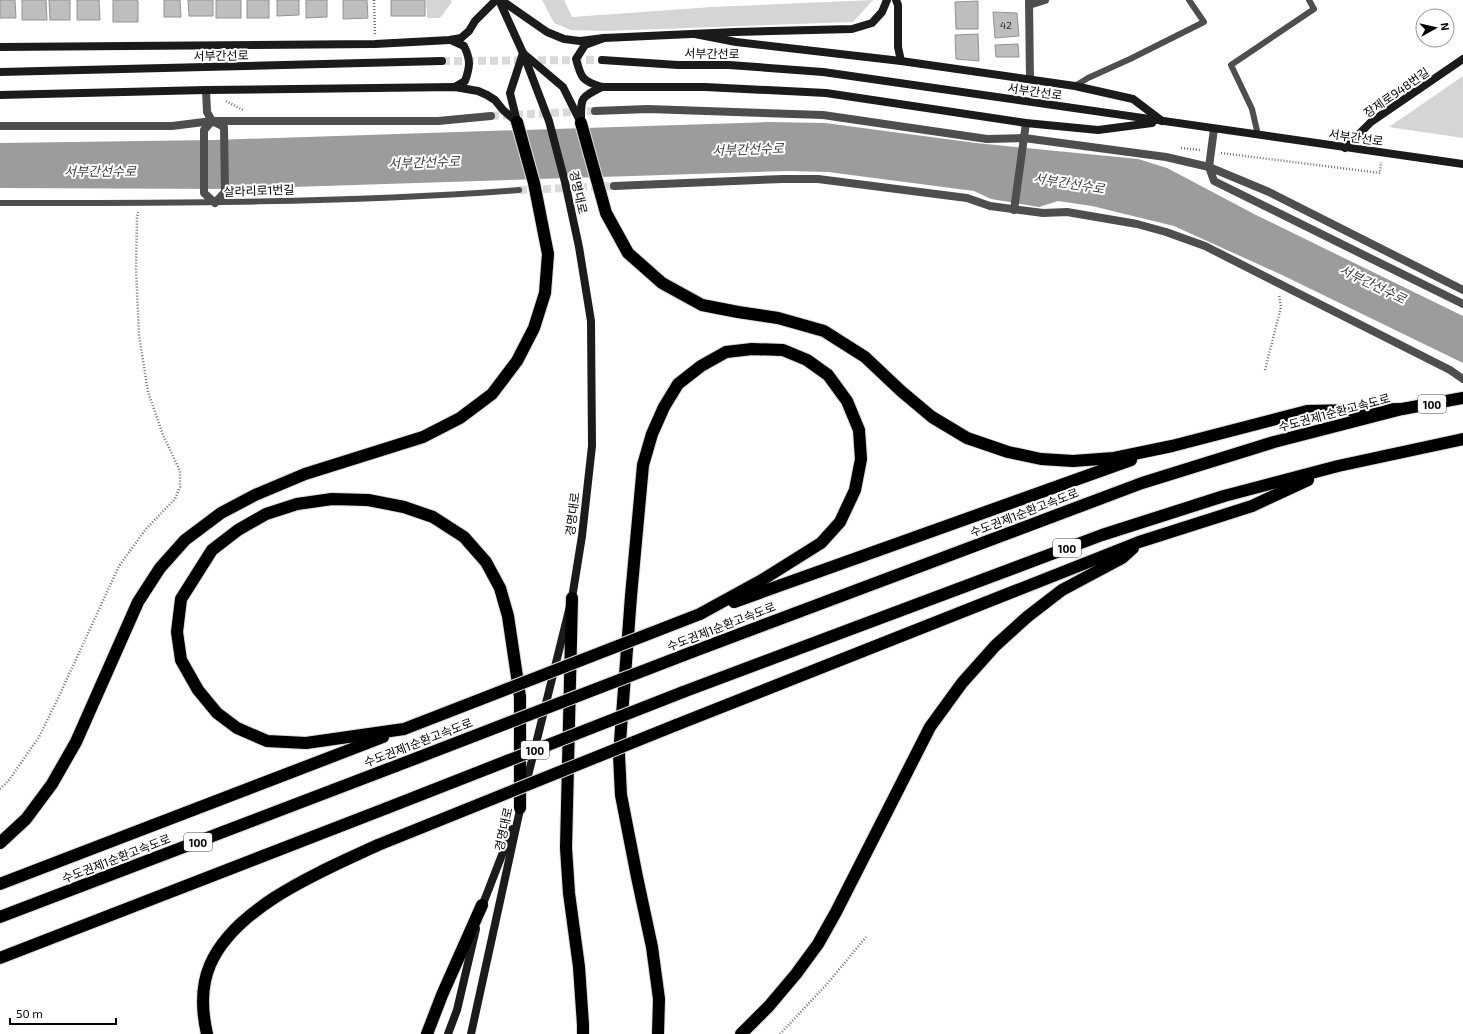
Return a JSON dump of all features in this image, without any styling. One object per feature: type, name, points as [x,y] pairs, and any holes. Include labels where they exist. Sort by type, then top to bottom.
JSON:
[{"type":"highway","points":[[0,843],[26,820],[52,784],[76,742],[138,602],[160,568],[185,540],[220,513],[255,495],[305,474],[423,437],[460,418],[492,394],[517,361],[534,328],[545,293],[548,254],[534,183],[517,122]]},
{"type":"highway","points":[[581,123],[606,213],[628,253],[662,283],[702,304],[738,312],[778,318],[824,332],[865,357],[901,391],[932,417],[967,438],[1008,452],[1041,460],[1073,461],[1114,458],[1172,446],[1307,411],[1402,409]]},
{"type":"highway","points":[[658,1034],[659,999],[652,947],[621,795],[619,755],[630,596],[643,465],[652,434],[664,407],[678,384],[701,366],[726,352],[752,349],[783,350],[807,360],[828,375],[847,401],[859,430],[862,459],[855,490],[840,522],[821,543],[762,580],[700,614]]},
{"type":"highway","name":"수도권제1순환고속도로","points":[[0,917],[692,652],[1142,483],[1274,442],[1402,409],[1463,398]]},
{"type":"highway","name":"100","points":[[0,958],[683,692],[1102,535],[1224,496],[1338,466],[1462,439]]},
{"type":"highway","points":[[0,884],[700,614],[1172,446]]},
{"type":"highway","points":[[207,1034],[204,1020],[204,990],[210,965],[225,940],[248,917],[282,892],[314,874],[378,845],[676,725],[1139,542],[1252,506],[1338,466]]},
{"type":"highway","points":[[404,729],[306,743],[267,741],[238,728],[217,713],[198,690],[181,660],[178,632],[181,599],[212,550],[238,530],[266,514],[297,504],[332,499],[368,500],[404,507],[433,517],[464,537],[486,562],[500,588],[508,616],[520,697],[520,808]]},
{"type":"highway","points":[[741,1034],[769,1006],[796,974],[818,944],[836,912],[930,728],[962,683],[995,646],[1062,590],[1122,558],[1139,542]]},
{"type":"highway","points":[[572,598],[566,848],[569,893],[579,967],[584,1024],[583,1034]]},
{"type":"highway","points":[[427,1034],[442,995],[482,905]]},
{"type":"street","points":[[0,47],[375,44],[450,40],[461,38],[469,31],[475,21],[499,0],[547,32],[564,39],[580,41],[604,38],[852,29],[872,24],[882,12],[887,0]]},
{"type":"street","name":"경명대로","points":[[471,1034],[520,808],[572,598],[582,536],[592,446],[591,321],[579,247],[565,182],[549,121],[523,53],[499,0]]},
{"type":"street","points":[[896,0],[898,5],[898,47],[901,61]]},
{"type":"street","points":[[1030,79],[1029,3],[1045,0]]},
{"type":"street","points":[[695,34],[736,42],[901,61],[1075,86],[1133,99],[1162,122]]},
{"type":"street","points":[[604,38],[585,45],[576,58],[580,74],[589,84],[602,87],[705,87],[826,93],[1026,124],[1098,130],[1162,122]]},
{"type":"street","points":[[450,40],[464,46],[469,55],[470,67],[465,81],[456,87]]},
{"type":"street","points":[[517,122],[510,93],[523,53],[563,87],[581,123]]},
{"type":"street","name":"장제로948번길","points":[[1346,148],[1371,122],[1463,59]]},
{"type":"street","name":"서부간선로","points":[[602,60],[729,65],[823,72],[1162,122],[1463,164]]},
{"type":"street","name":"서부간선로","points":[[0,72],[442,61]]},
{"type":"street","points":[[0,95],[206,90],[456,87],[478,90],[487,95],[517,122]]},
{"type":"street","points":[[581,123],[581,101],[584,96],[602,87]]},
{"type":"street","points":[[206,90],[207,112],[212,121],[224,127],[225,192],[215,203],[204,193],[204,130],[212,121]]},
{"type":"street","points":[[595,111],[648,108],[823,115],[987,139],[1024,138],[1166,157],[1209,167],[1269,192],[1463,290]]},
{"type":"street","points":[[0,126],[172,126],[212,121],[438,121],[491,116]]},
{"type":"street","points":[[1015,208],[1026,124]]},
{"type":"street","points":[[1214,129],[1209,167],[1214,181],[1463,304]]},
{"type":"street","points":[[614,186],[783,179],[818,179],[967,198],[990,206],[1015,208],[1043,213],[1067,212],[1137,224],[1166,232],[1204,246],[1450,370],[1463,379]]},
{"type":"street","points":[[448,1034],[457,1010],[482,905],[520,808]]},
{"type":"lane","points":[[1075,86],[1088,78],[1204,22],[1189,0]]},
{"type":"lane","points":[[1258,135],[1252,109],[1231,65],[1314,9],[1309,0]]},
{"type":"lane","name":"살라리로1번길","points":[[0,203],[215,203],[464,194],[519,190]]},
{"type":"path","points":[[374,0],[375,44]]},
{"type":"path","points":[[0,789],[9,780],[39,737],[119,566],[146,529],[175,499],[180,487],[180,471],[163,435],[148,392],[139,335],[136,270],[137,217],[140,208],[151,203]]},
{"type":"path","points":[[1265,370],[1281,307],[1278,290]]},
{"type":"path","points":[[780,1034],[827,984],[866,937]]},
{"type":"shaded area","points":[[426,0],[451,0],[452,2],[440,18],[427,18]]},
{"type":"shaded area","points":[[542,0],[564,0],[572,17],[712,7],[873,0],[853,22],[605,31],[571,30],[554,23]]},
{"type":"shaded area","points":[[1463,76],[1463,138],[1389,127]]},
{"type":"water","name":"서부간선수로","points":[[768,122],[825,123],[976,143],[1138,159],[1167,168],[1256,215],[1463,316],[1463,363],[1282,275],[1174,226],[1092,206],[1058,201],[1039,207],[991,199],[974,191],[828,172],[789,171],[233,189],[0,188],[0,143],[213,140]]},
{"type":"building","points":[[0,0],[15,0],[16,18],[0,18]]},
{"type":"building","points":[[22,0],[46,0],[47,20],[22,20]]},
{"type":"building","points":[[49,0],[70,0],[70,20],[50,20]]},
{"type":"building","points":[[77,0],[99,0],[100,20],[77,20]]},
{"type":"building","points":[[113,0],[137,0],[138,22],[113,22]]},
{"type":"building","points":[[164,0],[180,0],[181,17],[164,17]]},
{"type":"building","points":[[188,0],[213,0],[213,16],[189,16]]},
{"type":"building","points":[[216,0],[241,0],[241,18],[216,18]]},
{"type":"building","points":[[247,0],[269,0],[269,18],[247,18]]},
{"type":"building","points":[[277,0],[299,0],[299,15],[277,16]]},
{"type":"building","points":[[306,0],[327,0],[327,17],[306,18]]},
{"type":"building","points":[[343,0],[367,0],[368,18],[343,19]]},
{"type":"building","points":[[391,0],[425,0],[425,16],[391,16]]},
{"type":"building","points":[[978,1],[978,29],[956,29],[955,2]]},
{"type":"building","points":[[993,12],[1017,13],[1019,36],[995,38]]},
{"type":"building","points":[[978,34],[979,61],[956,59],[955,35]]},
{"type":"building","points":[[1018,44],[1019,57],[996,57],[995,45]]},
{"type":"tunnel","points":[[442,61],[602,60]]},
{"type":"tunnel","points":[[491,116],[595,111]]},
{"type":"tunnel","points":[[519,190],[614,186]]}]
